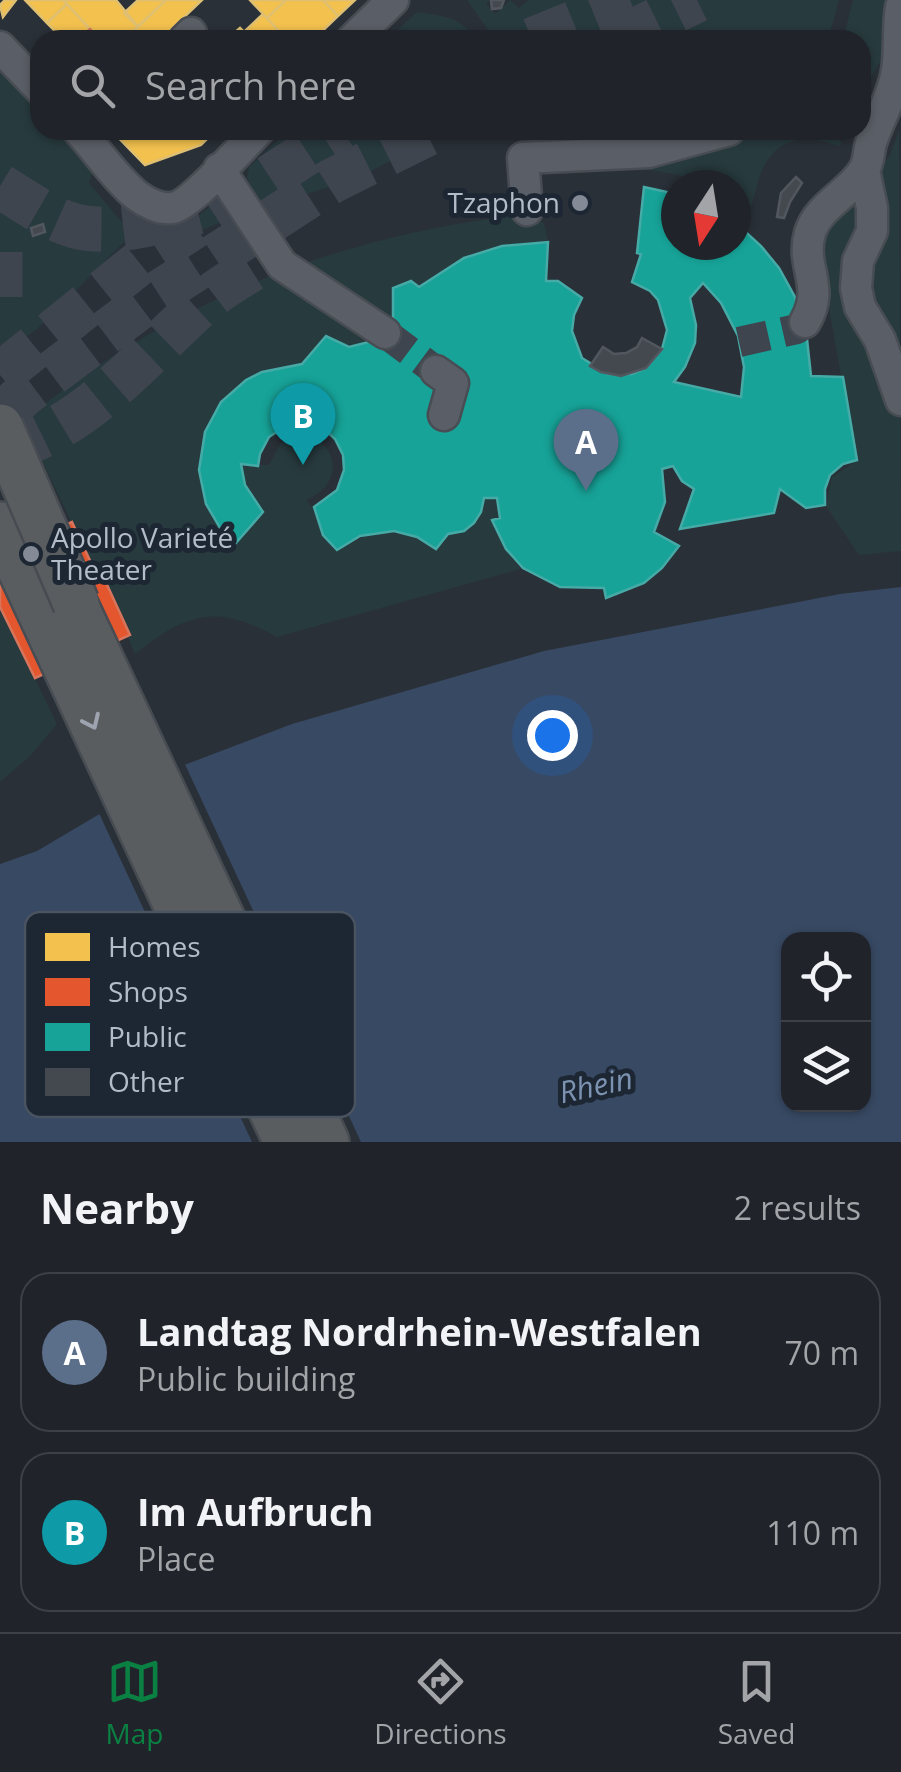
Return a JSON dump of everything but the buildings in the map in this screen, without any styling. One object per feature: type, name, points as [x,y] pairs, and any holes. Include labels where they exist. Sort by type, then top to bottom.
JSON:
[{"type":"highway","points":[[7,426],[64,618]]},
{"type":"highway","points":[[0,458],[189,912]]},
{"type":"highway","points":[[0,526],[64,618],[211,912]]},
{"type":"highway","points":[[0,550],[64,618]]},
{"type":"highway","points":[[276,1117],[287,1142]]},
{"type":"highway","points":[[314,1117],[326,1142]]},
{"type":"street","points":[[362,30],[393,0]]},
{"type":"street","points":[[871,124],[896,78],[901,7]]},
{"type":"street","points":[[0,47],[30,79]]},
{"type":"street","points":[[91,140],[135,194],[166,208],[184,204],[249,140]]},
{"type":"street","points":[[527,210],[522,158],[649,152],[693,140]]},
{"type":"street","points":[[867,140],[864,170],[872,231],[858,260],[856,288],[860,307],[880,340],[901,400]]},
{"type":"street","points":[[219,169],[282,265],[385,333]]},
{"type":"street","points":[[815,321],[808,256],[811,229],[864,170]]},
{"type":"street","points":[[436,371],[453,382],[444,415]]},
{"type":"green space","points":[[467,0],[490,0],[486,4],[495,14],[510,0],[519,8],[528,0],[839,0],[831,30],[488,30]]},
{"type":"green space","points":[[853,0],[891,0],[887,50],[871,77],[871,30],[846,30]]},
{"type":"green space","points":[[417,12],[443,16],[468,30],[398,30]]},
{"type":"green space","points":[[0,72],[30,102],[30,140],[68,140],[94,166],[89,183],[120,220],[136,230],[37,329],[0,356]]},
{"type":"green space","points":[[899,131],[901,551],[859,555],[826,506],[832,477],[856,461],[820,257],[826,223],[876,173],[890,155]]},
{"type":"green space","points":[[278,140],[432,140],[353,180],[269,205],[257,201],[247,178],[249,167]]},
{"type":"green space","points":[[733,140],[796,140],[770,157],[759,177],[751,206],[751,170],[647,170],[648,160]]},
{"type":"green space","points":[[816,140],[840,140],[842,144],[838,146]]},
{"type":"green space","points":[[227,192],[233,217],[158,249],[157,233],[186,226]]},
{"type":"green space","points":[[526,214],[544,223],[548,242],[493,249],[465,260],[419,287],[411,281],[393,288],[393,319],[380,336],[355,345],[326,336],[302,364],[270,371],[244,384],[223,401],[208,423],[201,449],[200,476],[208,504],[223,533],[245,485],[241,464],[269,465],[281,443],[297,437],[311,438],[330,454],[333,466],[322,490],[306,500],[337,551],[361,538],[386,533],[411,536],[436,549],[447,536],[475,523],[484,499],[496,498],[500,517],[492,521],[506,551],[521,569],[277,637],[237,620],[203,617],[171,629],[135,654],[98,566],[93,567],[23,421],[138,341],[260,280],[389,238]]},
{"type":"green space","points":[[0,607],[57,724],[31,755],[0,782]]},
{"type":"water","name":"Rhein","points":[[901,587],[901,1142],[0,1142],[0,864],[37,851],[179,767],[292,724],[544,651],[840,594]]},
{"type":"pier","points":[[183,760],[254,912],[145,912],[97,809]]},
{"type":"pier","points":[[240,1117],[349,1117],[361,1142],[252,1142]]},
{"type":"tunnel","points":[[556,30],[630,0]]},
{"type":"tunnel","points":[[636,30],[697,0]]},
{"type":"tunnel","points":[[0,375],[144,259],[327,140]]},
{"type":"tunnel","points":[[0,417],[24,394],[157,294],[332,181],[415,140]]},
{"type":"tunnel","points":[[0,186],[56,219],[90,229],[137,226],[198,212]]},
{"type":"tunnel","points":[[0,252],[0,300]]},
{"type":"tunnel","points":[[0,451],[30,441],[85,410],[210,297],[255,267]]},
{"type":"tunnel","points":[[739,342],[797,329],[805,322]]},
{"type":"tunnel","points":[[385,333],[436,371]]},
{"type":"place","name":"Tzaphon","points":[[580,203]]},
{"type":"place","name":"Im Aufbruch","points":[[303,465]]},
{"type":"place","name":"Landtag Nordrhein-Westfalen","points":[[586,491]]},
{"type":"place","name":"Apollo Varieté Theater","points":[[31,554]]}]
